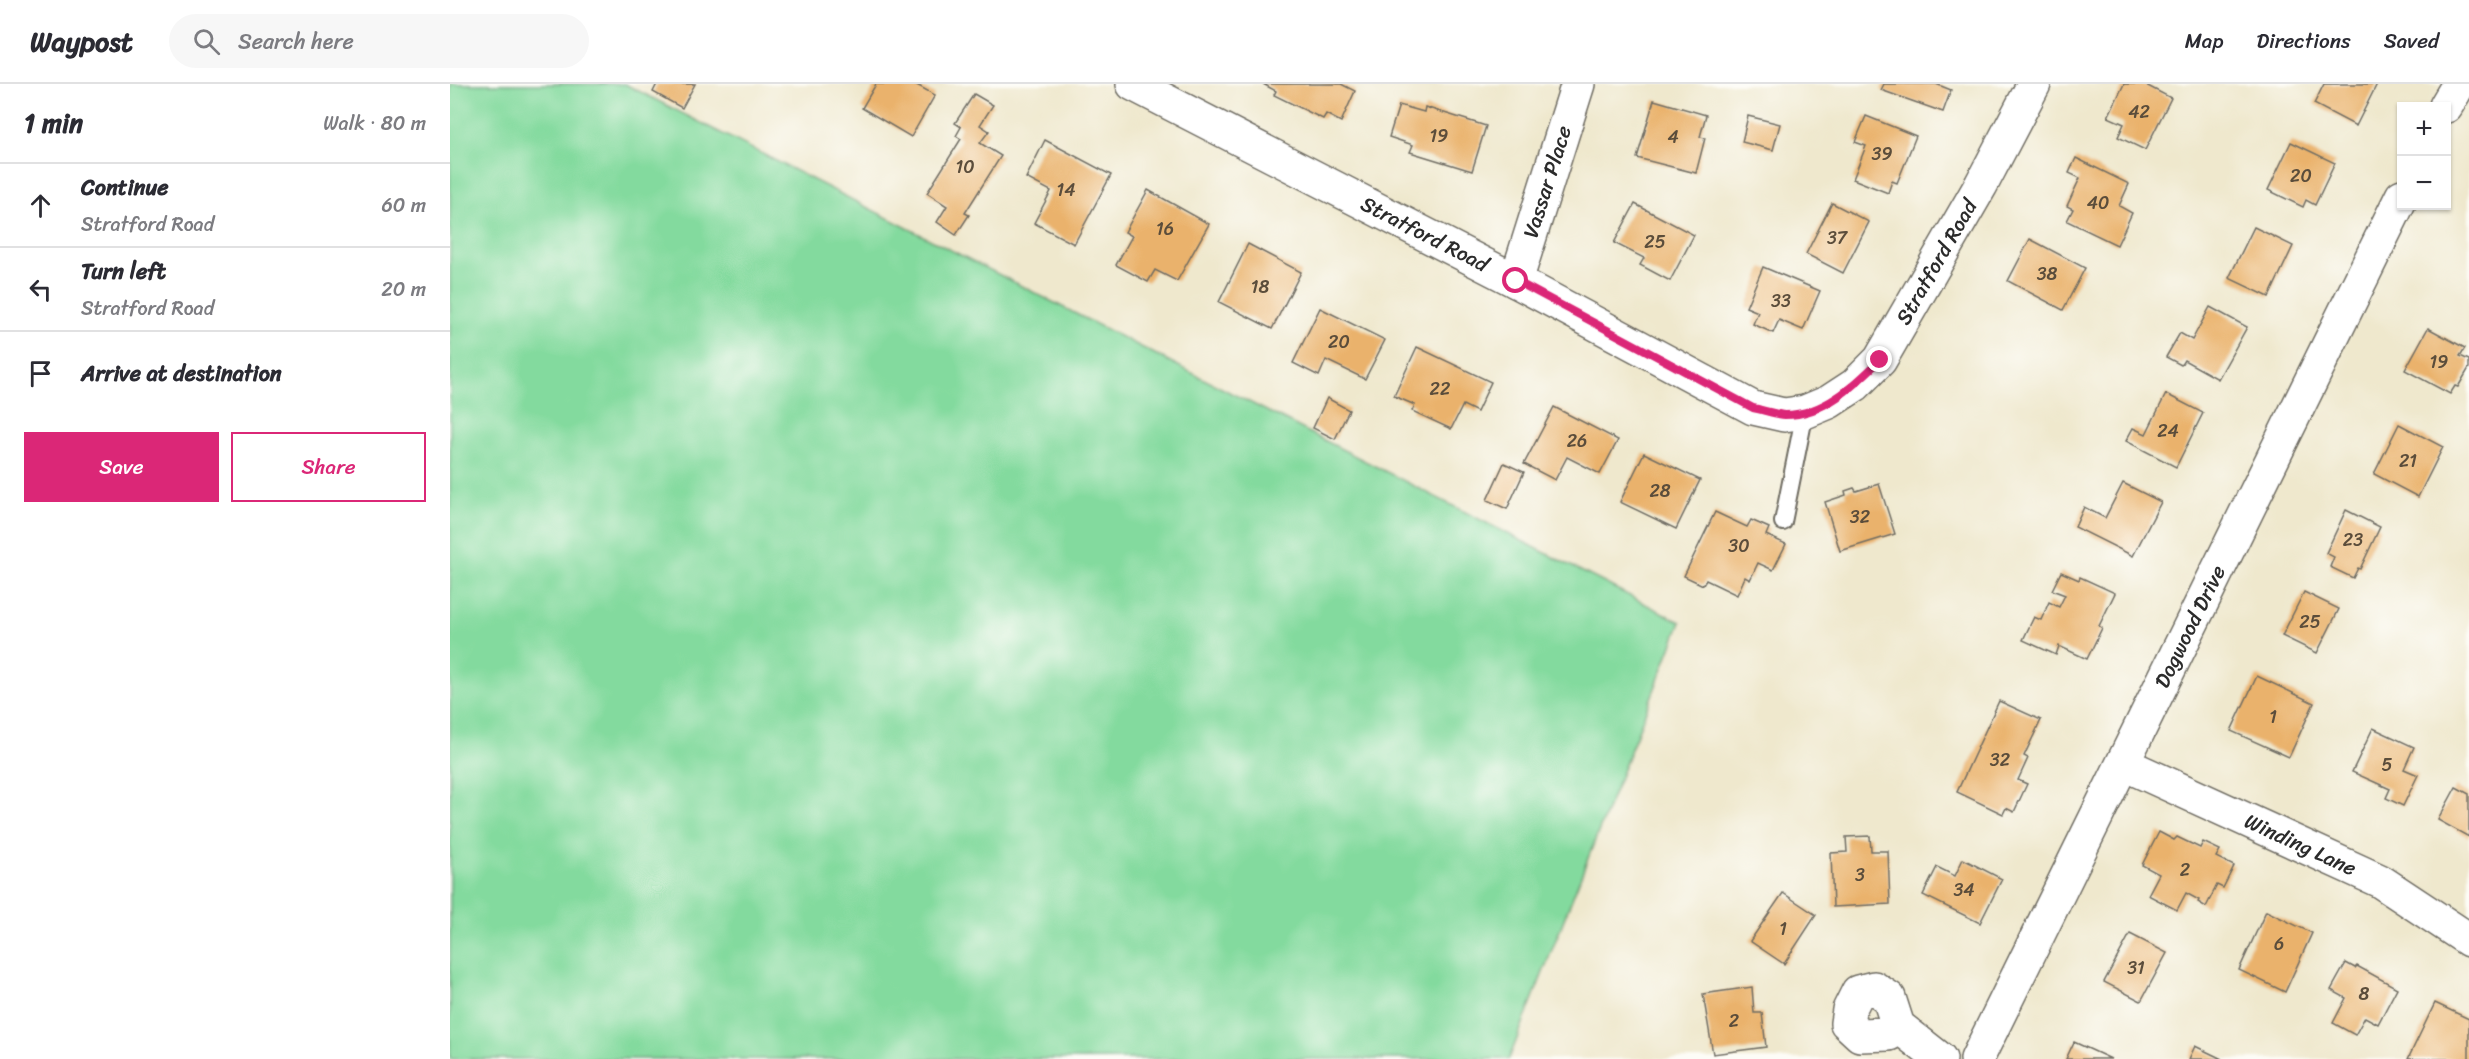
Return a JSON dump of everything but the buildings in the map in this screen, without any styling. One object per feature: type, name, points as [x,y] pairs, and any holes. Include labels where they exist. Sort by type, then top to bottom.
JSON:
[{"type":"street","name":"Stratford Road","points":[[1133,84],[1174,94],[1753,408],[1784,415],[1804,412],[1838,397],[1855,385],[1880,360],[1981,185],[2034,84]]},
{"type":"street","name":"Vassar Place","points":[[1516,281],[1578,84]]},
{"type":"street","points":[[2448,102],[2459,84]]},
{"type":"street","name":"Dogwood Drive","points":[[1977,1059],[2397,206]]},
{"type":"street","name":"Winding Lane","points":[[2124,764],[2379,881],[2469,940]]},
{"type":"street","points":[[1898,1026],[1940,1059]]},
{"type":"lane","points":[[1783,522],[1804,412]]},
{"type":"green space","points":[[450,84],[625,84],[1681,622],[1509,1059],[450,1059]]},
{"type":"route","points":[[1516,281],[1753,408],[1784,415],[1804,412],[1829,402],[1855,385],[1880,360]]}]
